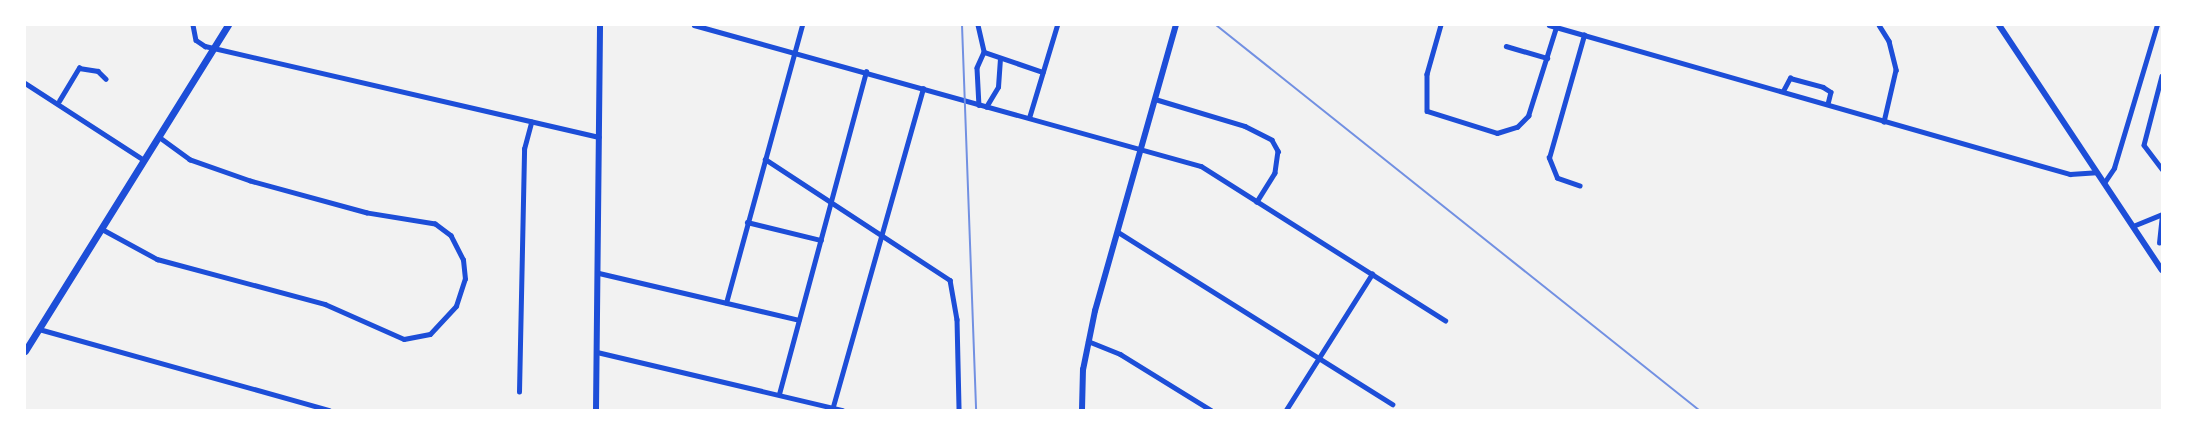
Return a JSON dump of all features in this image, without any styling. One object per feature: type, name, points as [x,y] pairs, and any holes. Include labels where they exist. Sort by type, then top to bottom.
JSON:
[{"type":"main road","points":[[25,351],[228,25]]},
{"type":"main road","points":[[596,410],[599,273],[600,25]]},
{"type":"main road","points":[[1999,25],[2162,270]]},
{"type":"street","points":[[193,25],[196,40],[214,48],[599,137]]},
{"type":"street","points":[[694,25],[1201,166],[1446,320]]},
{"type":"street","points":[[726,303],[802,25]]},
{"type":"street","points":[[978,25],[984,52],[977,68],[979,104]]},
{"type":"street","points":[[1030,118],[1057,25]]},
{"type":"street","points":[[1082,410],[1088,341],[1176,25]]},
{"type":"street","points":[[1441,25],[1425,85],[1427,111],[1438,118],[1498,132],[1517,127],[1533,107],[1556,27]]},
{"type":"street","points":[[1548,25],[2070,174],[2096,172]]},
{"type":"street","points":[[1879,25],[1889,42],[1896,70],[1884,122]]},
{"type":"street","points":[[2104,183],[2114,168],[2157,25]]},
{"type":"street","points":[[1580,186],[1557,178],[1549,158],[1584,35]]},
{"type":"street","points":[[1506,46],[1547,58]]},
{"type":"street","points":[[984,52],[1043,72]]},
{"type":"street","points":[[986,107],[998,87],[1000,59]]},
{"type":"street","points":[[59,101],[79,68],[98,71],[106,80]]},
{"type":"street","points":[[779,394],[866,72]]},
{"type":"street","points":[[2162,76],[2144,145],[2162,169]]},
{"type":"street","points":[[1783,91],[1790,78],[1823,87],[1831,92],[1828,104]]},
{"type":"street","points":[[25,83],[59,101],[144,160]]},
{"type":"street","points":[[832,409],[923,89]]},
{"type":"street","points":[[1155,99],[1245,126],[1272,140],[1278,151],[1275,173],[1257,202]]},
{"type":"street","points":[[519,392],[524,149],[531,122]]},
{"type":"street","points":[[102,229],[157,258],[325,304],[404,339],[422,338],[438,329],[462,292],[465,274],[459,251],[448,233],[435,224],[367,213],[250,181],[190,160],[158,137]]},
{"type":"street","points":[[765,158],[942,273],[955,294],[959,410]]},
{"type":"street","points":[[2133,226],[2162,215],[2161,243],[2148,249]]},
{"type":"street","points":[[747,222],[821,240]]},
{"type":"street","points":[[1118,232],[1319,355],[1392,404]]},
{"type":"street","points":[[599,273],[799,320]]},
{"type":"street","points":[[1286,410],[1319,355],[1372,274]]},
{"type":"street","points":[[39,329],[329,410]]},
{"type":"street","points":[[1088,341],[1120,354],[1211,410]]},
{"type":"street","points":[[598,352],[842,410]]},
{"type":"railway","points":[[962,25],[976,410]]},
{"type":"railway","points":[[1216,25],[1699,410]]}]
